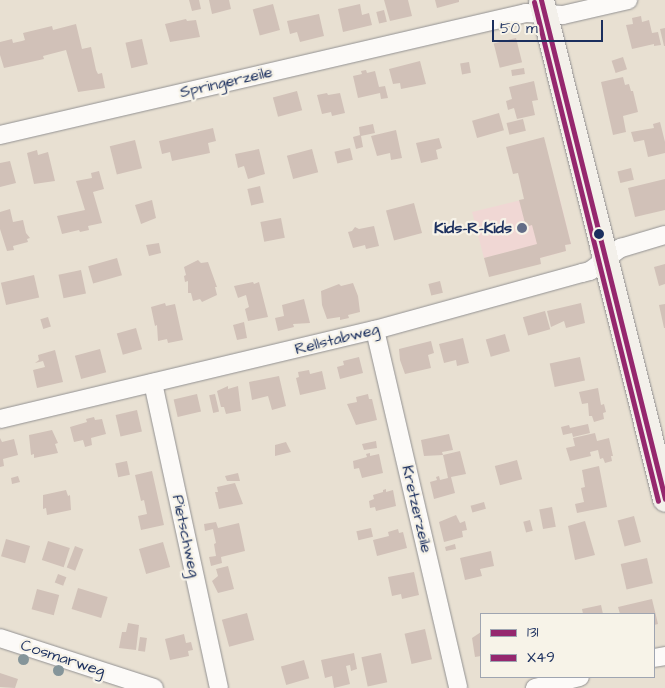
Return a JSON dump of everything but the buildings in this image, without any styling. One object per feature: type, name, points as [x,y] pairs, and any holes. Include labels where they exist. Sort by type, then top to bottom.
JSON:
[{"type":"street","name":"Springerzeile","points":[[0,135],[526,13],[542,7],[563,15],[628,0]]},
{"type":"street","points":[[542,7],[665,499]]},
{"type":"street","name":"Rellstabweg","points":[[0,419],[375,330],[582,274],[590,271],[621,248],[665,235]]},
{"type":"street","name":"Kretzerzeile","points":[[375,330],[458,688]]},
{"type":"street","name":"Pietschweg","points":[[152,383],[219,688]]},
{"type":"street","name":"Cosmarweg","points":[[0,638],[154,688]]},
{"type":"street","points":[[535,688],[576,678]]},
{"type":"shaded area","name":"Kids-R-Kids","points":[[558,191],[571,244],[565,245],[566,251],[540,258],[537,245],[484,258],[472,212]]},
{"type":"transit line","name":"131","points":[[541,0],[665,499]]},
{"type":"transit line","name":"X49","points":[[534,2],[658,501]]},
{"type":"place","name":"Kids-R-Kids","points":[[522,228]]}]
